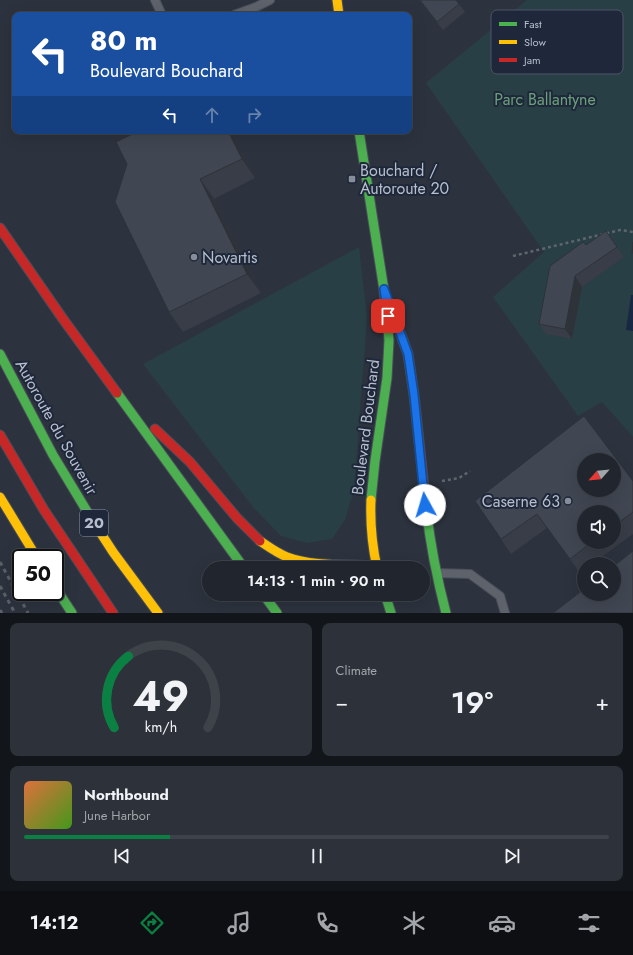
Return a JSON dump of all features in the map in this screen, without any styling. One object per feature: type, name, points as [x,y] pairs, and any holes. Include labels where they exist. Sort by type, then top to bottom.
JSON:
[{"type":"main road","points":[[336,0],[338,12]]},
{"type":"main road","name":"Boulevard Bouchard","points":[[359,134],[389,330],[388,369],[371,507],[372,549],[375,561]]},
{"type":"main road","points":[[0,228],[116,392],[239,561]]},
{"type":"main road","name":"Boulevard Bouchard","points":[[384,289],[408,354],[414,395],[433,572],[446,613]]},
{"type":"main road","name":"Autoroute du Souvenir","points":[[0,354],[38,428],[69,483],[115,554],[158,613]]},
{"type":"main road","points":[[116,392],[194,466],[242,524],[265,545],[278,553],[301,560],[312,561]]},
{"type":"main road","name":"20","points":[[0,435],[44,510],[113,613]]},
{"type":"main road","points":[[0,497],[32,549]]},
{"type":"main road","points":[[64,601],[72,613]]},
{"type":"main road","points":[[268,601],[277,613]]},
{"type":"main road","points":[[387,601],[391,613]]},
{"type":"lane","points":[[155,0],[161,12]]},
{"type":"lane","points":[[242,12],[270,0]]},
{"type":"lane","points":[[433,572],[470,574],[500,596],[505,613]]},
{"type":"path","points":[[514,256],[620,230],[633,232]]},
{"type":"path","points":[[440,481],[459,478],[470,471]]},
{"type":"green space","name":"Parc Ballantyne","points":[[527,0],[633,0],[633,437],[602,402],[578,416],[493,297],[544,252],[426,83],[491,30],[491,74],[623,74],[623,10],[515,10]]},
{"type":"green space","points":[[359,247],[367,317],[354,489],[345,520],[332,539],[307,543],[281,536],[253,507],[143,364]]},
{"type":"water","points":[[631,295],[633,295],[633,331],[626,330]]},
{"type":"building","points":[[420,0],[456,0],[459,4],[437,22]]},
{"type":"building","name":"Novartis","points":[[133,134],[230,134],[242,159],[200,179],[247,274],[169,312],[115,202],[127,164],[116,142]]},
{"type":"building","points":[[606,231],[617,247],[575,276],[565,329],[539,324],[550,266],[583,242],[586,245]]},
{"type":"building","name":"Caserne 63","points":[[584,416],[612,453],[577,453],[577,497],[621,497],[621,465],[633,481],[633,512],[621,521],[621,505],[577,505],[577,549],[583,549],[570,559],[537,514],[501,539],[475,501]]},
{"type":"building","points":[[633,551],[633,613],[553,613],[577,594],[577,601],[621,601],[621,560]]},
{"type":"railway","points":[[0,562],[28,613]]},
{"type":"railway","points":[[0,586],[15,613]]},
{"type":"traffic: fast","points":[[359,134],[384,290],[389,340],[387,378],[371,500]]},
{"type":"traffic: fast","points":[[0,354],[53,455],[91,518]]},
{"type":"traffic: fast","points":[[117,393],[239,561]]},
{"type":"traffic: fast","points":[[425,498],[433,556],[446,613]]},
{"type":"traffic: fast","points":[[64,601],[72,613]]},
{"type":"traffic: fast","points":[[268,601],[277,613]]},
{"type":"traffic: fast","points":[[387,601],[391,613]]},
{"type":"traffic: slow","points":[[337,0],[339,12]]},
{"type":"traffic: slow","points":[[0,497],[32,549]]},
{"type":"traffic: slow","points":[[371,500],[372,534],[376,561]]},
{"type":"traffic: slow","points":[[91,518],[113,552],[158,613]]},
{"type":"traffic: slow","points":[[260,541],[280,554],[302,561]]},
{"type":"traffic: jam","points":[[0,228],[63,319],[117,393]]},
{"type":"traffic: jam","points":[[393,314],[408,354],[425,498]]},
{"type":"traffic: jam","points":[[155,429],[190,462],[237,518],[260,541]]},
{"type":"traffic: jam","points":[[0,435],[44,510],[113,613]]},
{"type":"place","name":"Bouchard / Autoroute 20","points":[[352,179]]},
{"type":"place","name":"Novartis","points":[[194,257]]},
{"type":"place","name":"Caserne 63","points":[[568,501]]},
{"type":"route","points":[[388,316],[384,289],[408,354],[414,395],[425,505]]}]
